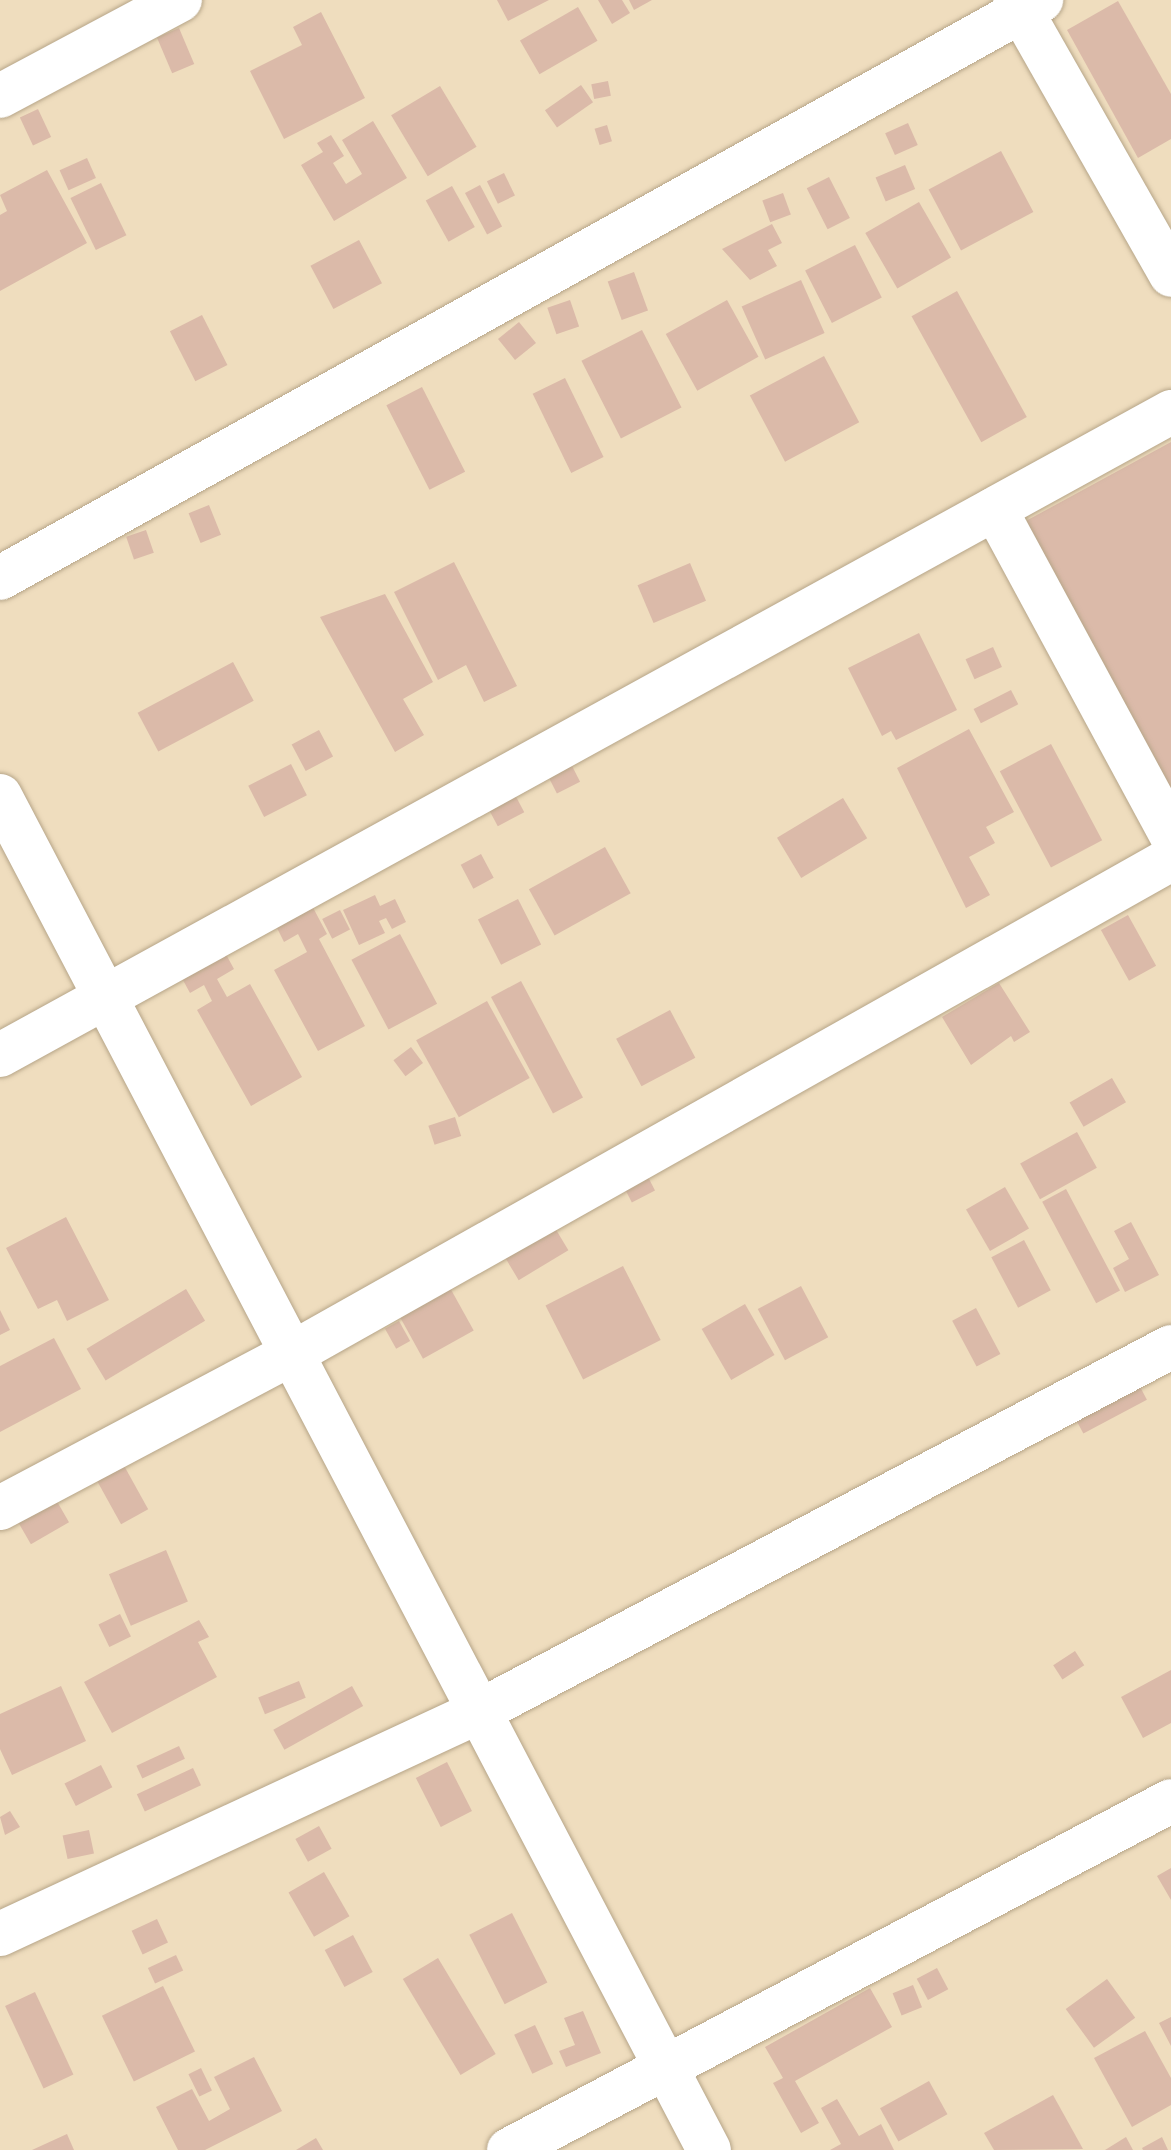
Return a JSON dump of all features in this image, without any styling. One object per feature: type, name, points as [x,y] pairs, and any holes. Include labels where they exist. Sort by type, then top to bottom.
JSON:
[{"type":"street","points":[[0,96],[180,0]]},
{"type":"street","points":[[0,578],[1026,3],[1171,275]]},
{"type":"street","points":[[0,1055],[1171,412]]},
{"type":"street","points":[[995,509],[1171,834]]},
{"type":"street","points":[[0,796],[709,2150]]},
{"type":"street","points":[[0,1508],[293,1353],[1171,859]]},
{"type":"street","points":[[0,1934],[480,1711],[1171,1347]]},
{"type":"street","points":[[509,2150],[1171,1801]]},
{"type":"building","points":[[497,0],[549,0],[508,21]]},
{"type":"building","points":[[598,0],[622,0],[630,13],[612,24]]},
{"type":"building","points":[[629,0],[652,0],[634,10]]},
{"type":"building","points":[[1118,1],[1171,94],[1171,139],[1138,158],[1067,30]]},
{"type":"building","points":[[578,7],[598,41],[539,74],[520,40]]},
{"type":"building","points":[[321,12],[365,98],[284,139],[250,71],[302,45],[293,27]]},
{"type":"building","points":[[179,28],[194,64],[172,73],[157,37]]},
{"type":"building","points":[[608,81],[611,96],[594,99],[591,84]]},
{"type":"building","points":[[581,85],[593,102],[557,127],[545,110]]},
{"type":"building","points":[[440,86],[477,147],[428,176],[391,115]]},
{"type":"building","points":[[38,109],[51,137],[33,146],[20,117]]},
{"type":"building","points":[[373,121],[407,178],[334,221],[301,165],[323,152],[317,143],[331,135],[344,156],[333,163],[346,184],[362,174],[342,140]]},
{"type":"building","points":[[908,123],[918,145],[895,155],[885,133]]},
{"type":"building","points":[[607,125],[612,141],[600,145],[595,129]]},
{"type":"building","points":[[1001,151],[1033,212],[961,250],[929,189]]},
{"type":"building","points":[[87,158],[96,178],[69,190],[60,170]]},
{"type":"building","points":[[905,165],[915,189],[886,201],[876,178]]},
{"type":"building","points":[[47,170],[87,243],[0,291],[0,215],[7,211],[0,195]]},
{"type":"building","points":[[504,173],[515,195],[498,204],[487,181]]},
{"type":"building","points":[[829,177],[850,218],[828,229],[807,188]]},
{"type":"building","points":[[101,183],[126,235],[96,250],[70,198]]},
{"type":"building","points":[[480,185],[502,226],[487,234],[465,193]]},
{"type":"building","points":[[452,186],[475,227],[449,242],[426,201]]},
{"type":"building","points":[[783,193],[791,215],[770,222],[762,201]]},
{"type":"building","points":[[919,202],[951,257],[897,288],[865,233]]},
{"type":"building","points":[[772,224],[782,243],[768,250],[777,266],[750,280],[722,249]]},
{"type":"building","points":[[359,240],[382,283],[333,309],[310,266]]},
{"type":"building","points":[[855,245],[882,298],[832,323],[805,270]]},
{"type":"building","points":[[634,272],[648,311],[622,320],[608,282]]},
{"type":"building","points":[[801,280],[825,333],[765,359],[742,306]]},
{"type":"building","points":[[957,291],[1027,417],[981,442],[912,316]]},
{"type":"building","points":[[570,300],[579,326],[556,334],[547,308]]},
{"type":"building","points":[[727,300],[759,357],[697,391],[666,334]]},
{"type":"building","points":[[202,315],[227,365],[195,381],[170,331]]},
{"type":"building","points":[[519,322],[536,343],[515,360],[498,339]]},
{"type":"building","points":[[642,330],[681,408],[621,438],[581,361]]},
{"type":"building","points":[[824,356],[859,422],[785,462],[750,395]]},
{"type":"building","points":[[565,378],[604,457],[571,473],[533,394]]},
{"type":"building","points":[[422,387],[465,472],[429,490],[386,405]]},
{"type":"building","points":[[1171,442],[1171,792],[1024,522]]},
{"type":"building","points":[[209,505],[221,535],[201,543],[189,513]]},
{"type":"building","points":[[146,530],[154,553],[134,560],[126,537]]},
{"type":"building","points":[[454,562],[517,686],[484,702],[466,665],[438,680],[394,592]]},
{"type":"building","points":[[690,563],[706,601],[654,623],[638,585]]},
{"type":"building","points":[[385,594],[433,682],[403,699],[424,735],[395,752],[320,617]]},
{"type":"building","points":[[919,633],[957,710],[896,740],[891,731],[882,736],[848,668]]},
{"type":"building","points":[[993,647],[1002,667],[975,679],[966,659]]},
{"type":"building","points":[[233,662],[254,701],[158,752],[138,713]]},
{"type":"building","points":[[1011,690],[1018,704],[981,723],[974,709]]},
{"type":"building","points":[[969,729],[1014,812],[986,827],[995,843],[969,857],[990,895],[966,908],[897,768]]},
{"type":"building","points":[[319,730],[333,756],[306,771],[292,745]]},
{"type":"building","points":[[1051,744],[1102,840],[1051,867],[1000,771]]},
{"type":"building","points":[[291,764],[307,795],[264,817],[248,786]]},
{"type":"building","points":[[571,764],[580,782],[557,794],[548,776]]},
{"type":"building","points":[[513,791],[524,812],[498,826],[487,805]]},
{"type":"building","points":[[843,798],[867,838],[801,878],[777,838]]},
{"type":"building","points":[[605,847],[631,893],[555,936],[529,889]]},
{"type":"building","points":[[481,854],[494,878],[473,889],[461,865]]},
{"type":"building","points":[[375,895],[380,906],[395,899],[406,922],[392,929],[386,918],[379,921],[385,933],[359,945],[343,910]]},
{"type":"building","points":[[518,899],[541,944],[501,965],[478,919]]},
{"type":"building","points":[[309,900],[327,934],[319,939],[365,1026],[318,1051],[274,970],[307,952],[298,934],[284,942],[273,920]]},
{"type":"building","points":[[340,910],[350,930],[332,939],[322,919]]},
{"type":"building","points":[[1128,915],[1156,966],[1129,981],[1101,930]]},
{"type":"building","points":[[400,934],[437,1004],[389,1030],[351,960]]},
{"type":"building","points":[[222,947],[234,969],[217,979],[227,997],[250,984],[302,1077],[251,1106],[197,1010],[212,1001],[204,985],[190,993],[178,971]]},
{"type":"building","points":[[521,981],[583,1098],[553,1114],[491,997]]},
{"type":"building","points":[[999,983],[1030,1032],[1014,1042],[1011,1036],[971,1065],[942,1017]]},
{"type":"building","points":[[487,1001],[530,1078],[459,1117],[416,1040]]},
{"type":"building","points":[[670,1010],[695,1058],[641,1086],[616,1039]]},
{"type":"building","points":[[411,1047],[423,1063],[405,1076],[393,1060]]},
{"type":"building","points":[[1112,1078],[1126,1102],[1084,1127],[1070,1102]]},
{"type":"building","points":[[455,1117],[461,1136],[435,1145],[428,1126]]},
{"type":"building","points":[[1077,1132],[1097,1168],[1040,1199],[1020,1164]]},
{"type":"building","points":[[645,1171],[655,1191],[632,1202],[622,1183]]},
{"type":"building","points":[[1005,1187],[1029,1229],[990,1251],[966,1210]]},
{"type":"building","points":[[1066,1189],[1120,1291],[1096,1303],[1042,1202]]},
{"type":"building","points":[[66,1217],[109,1300],[67,1321],[57,1300],[38,1309],[6,1248]]},
{"type":"building","points":[[1131,1222],[1159,1275],[1125,1292],[1113,1268],[1129,1259],[1114,1231]]},
{"type":"building","points":[[555,1228],[568,1250],[519,1280],[505,1258]]},
{"type":"building","points":[[1024,1240],[1051,1290],[1018,1308],[991,1257]]},
{"type":"building","points":[[623,1266],[661,1340],[583,1379],[545,1305]]},
{"type":"building","points":[[449,1286],[474,1331],[423,1359],[398,1314]]},
{"type":"building","points":[[801,1286],[828,1337],[785,1360],[758,1309]]},
{"type":"building","points":[[186,1289],[205,1321],[106,1380],[87,1349]]},
{"type":"building","points":[[745,1304],[775,1355],[731,1380],[702,1329]]},
{"type":"building","points":[[976,1308],[1000,1354],[977,1367],[952,1321]]},
{"type":"building","points":[[0,1310],[10,1330],[0,1335]]},
{"type":"building","points":[[399,1321],[410,1341],[396,1349],[385,1329]]},
{"type":"building","points":[[54,1338],[81,1389],[0,1432],[0,1366]]},
{"type":"building","points":[[1138,1383],[1147,1400],[1083,1434],[1074,1417]]},
{"type":"building","points":[[122,1462],[148,1509],[121,1524],[95,1477]]},
{"type":"building","points":[[55,1498],[69,1522],[31,1544],[17,1520]]},
{"type":"building","points":[[166,1550],[188,1602],[131,1626],[109,1574]]},
{"type":"building","points":[[120,1614],[131,1636],[109,1647],[98,1625]]},
{"type":"building","points":[[199,1620],[209,1637],[198,1642],[217,1677],[112,1733],[84,1682]]},
{"type":"building","points":[[1075,1651],[1084,1665],[1062,1679],[1053,1665]]},
{"type":"building","points":[[1171,1670],[1171,1723],[1143,1738],[1121,1697]]},
{"type":"building","points":[[299,1681],[306,1698],[265,1714],[258,1697]]},
{"type":"building","points":[[61,1686],[86,1741],[12,1775],[0,1749],[0,1714]]},
{"type":"building","points":[[352,1686],[363,1706],[284,1750],[273,1730]]},
{"type":"building","points":[[179,1746],[185,1759],[142,1779],[136,1766]]},
{"type":"building","points":[[447,1762],[472,1811],[441,1827],[416,1778]]},
{"type":"building","points":[[101,1765],[112,1787],[76,1806],[64,1784]]},
{"type":"building","points":[[193,1768],[201,1785],[145,1811],[137,1794]]},
{"type":"building","points":[[10,1811],[20,1827],[5,1835],[0,1817]]},
{"type":"building","points":[[319,1826],[332,1849],[308,1862],[295,1839]]},
{"type":"building","points":[[89,1830],[94,1853],[68,1859],[63,1836]]},
{"type":"building","points":[[1171,1868],[1171,1900],[1157,1876]]},
{"type":"building","points":[[324,1872],[350,1916],[314,1937],[288,1892]]},
{"type":"building","points":[[512,1913],[547,1982],[505,2004],[469,1935]]},
{"type":"building","points":[[157,1919],[168,1943],[143,1954],[132,1931]]},
{"type":"building","points":[[353,1935],[373,1972],[344,1987],[325,1950]]},
{"type":"building","points":[[176,1955],[183,1970],[155,1984],[148,1968]]},
{"type":"building","points":[[438,1958],[496,2054],[461,2075],[403,1979]]},
{"type":"building","points":[[937,1968],[948,1989],[928,2000],[917,1979]]},
{"type":"building","points":[[1107,1979],[1135,2018],[1094,2048],[1066,2009]]},
{"type":"building","points":[[913,1985],[922,2007],[902,2015],[893,1993]]},
{"type":"building","points":[[163,1986],[195,2052],[134,2081],[102,2016]]},
{"type":"building","points":[[870,1988],[892,2027],[795,2081],[819,2123],[801,2133],[773,2083],[783,2078],[765,2047]]},
{"type":"building","points":[[35,1992],[73,2074],[44,2088],[5,2006]]},
{"type":"building","points":[[583,2011],[601,2053],[566,2067],[559,2051],[575,2045],[564,2018]]},
{"type":"building","points":[[1171,2017],[1171,2046],[1159,2023]]},
{"type":"building","points":[[535,2025],[553,2064],[532,2074],[514,2035]]},
{"type":"building","points":[[1145,2031],[1171,2078],[1171,2105],[1132,2127],[1094,2058]]},
{"type":"building","points":[[254,2057],[282,2111],[205,2150],[178,2150],[156,2107],[192,2089],[209,2121],[230,2109],[214,2077]]},
{"type":"building","points":[[201,2068],[212,2090],[199,2097],[188,2074]]},
{"type":"building","points":[[929,2081],[947,2114],[898,2141],[880,2108]]},
{"type":"building","points":[[1053,2095],[1083,2149],[994,2150],[984,2133]]},
{"type":"building","points":[[837,2099],[859,2136],[881,2124],[894,2150],[830,2150],[841,2144],[821,2108]]},
{"type":"building","points":[[67,2134],[74,2150],[32,2150]]},
{"type":"building","points":[[1126,2137],[1133,2150],[1105,2150]]},
{"type":"building","points":[[1162,2137],[1168,2150],[1143,2150],[1142,2148]]},
{"type":"building","points":[[316,2138],[323,2150],[296,2150]]}]
